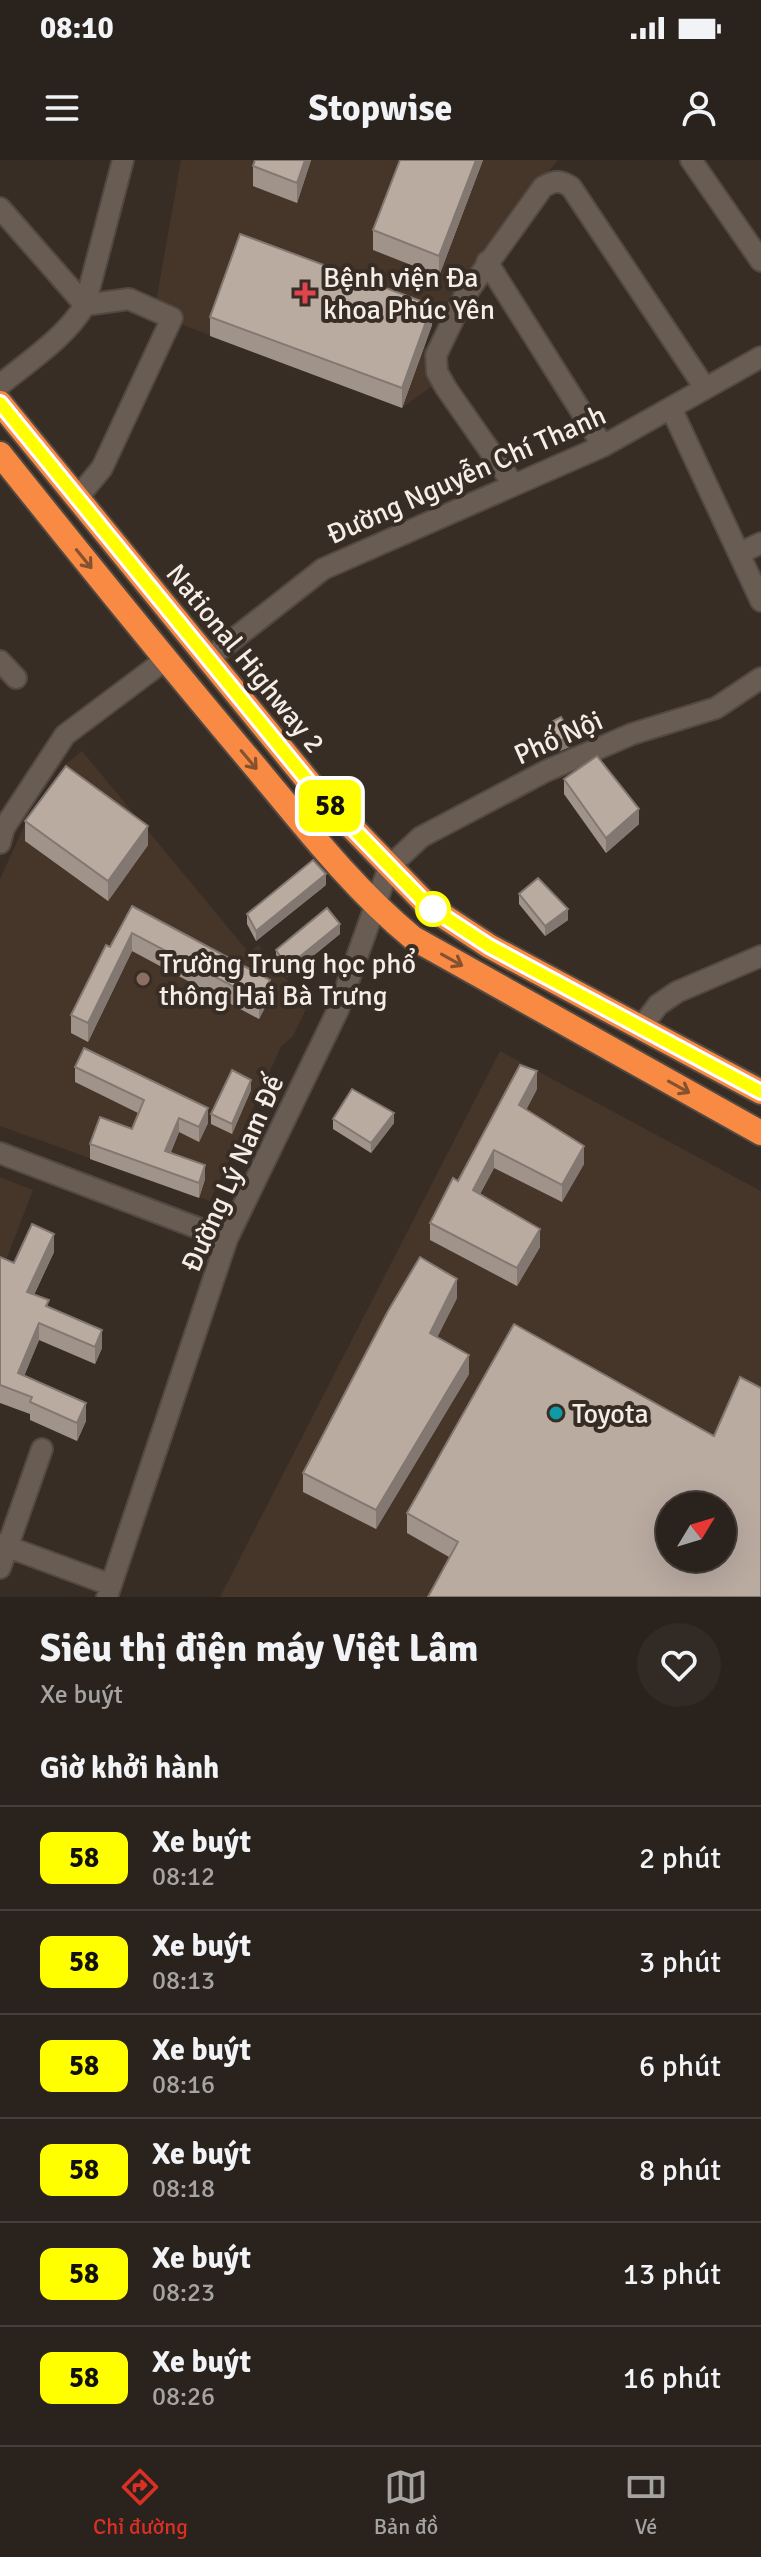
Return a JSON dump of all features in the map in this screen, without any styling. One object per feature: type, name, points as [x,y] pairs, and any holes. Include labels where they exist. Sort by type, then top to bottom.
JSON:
[{"type":"highway","name":"National Highway 2","points":[[0,403],[312,786],[428,906],[489,946],[761,1092]]},
{"type":"highway","points":[[0,454],[165,660],[376,906],[413,938],[761,1133]]},
{"type":"highway","points":[[52,519],[78,497]]},
{"type":"highway","points":[[628,1059],[640,1029]]},
{"type":"street","points":[[0,385],[76,320],[85,305],[123,160]]},
{"type":"street","points":[[691,160],[761,261]]},
{"type":"street","points":[[513,484],[437,372],[436,355],[464,297],[487,262],[543,187],[553,181],[562,181],[571,187],[705,388]]},
{"type":"street","points":[[0,208],[85,305]]},
{"type":"street","points":[[487,262],[603,446]]},
{"type":"street","points":[[78,497],[102,468],[172,318],[129,299],[85,305]]},
{"type":"street","name":"Đường Nguyễn Chí Thanh","points":[[207,660],[323,569],[603,446],[761,357]]},
{"type":"street","points":[[671,408],[761,601]]},
{"type":"street","points":[[740,553],[761,543]]},
{"type":"street","points":[[0,843],[4,828],[65,735],[165,660]]},
{"type":"street","points":[[0,661],[16,678]]},
{"type":"street","name":"Phố Nội","points":[[389,867],[421,837],[546,771],[632,734],[716,708],[761,678]]},
{"type":"street","name":"Đường Lý Nam Đế","points":[[109,1591],[227,1239],[338,1010],[389,867]]},
{"type":"street","points":[[640,1029],[658,1005],[677,992],[761,956]]},
{"type":"street","points":[[0,1153],[227,1239]]},
{"type":"street","points":[[0,1568],[4,1545],[42,1449]]},
{"type":"street","points":[[4,1545],[109,1591]]},
{"type":"shaded area","name":"Bệnh viện Đa khoa Phúc Yên","points":[[181,160],[558,160],[460,283],[432,325],[425,345],[432,386],[402,408],[183,325],[156,302]]},
{"type":"shaded area","name":"Trường Trung học phổ thông Hai Bà Trưng","points":[[82,751],[249,953],[258,945],[308,1005],[293,1036],[281,1047],[210,1201],[0,1126],[0,879],[26,822],[67,763]]},
{"type":"shaded area","points":[[500,1051],[761,1191],[761,1597],[220,1597]]},
{"type":"shaded area","points":[[0,1177],[33,1190],[0,1276]]},
{"type":"building","points":[[255,160],[305,160],[297,183],[253,166]]},
{"type":"building","points":[[400,160],[476,160],[439,256],[373,230]]},
{"type":"building","points":[[240,234],[432,305],[402,388],[210,317]]},
{"type":"building","points":[[561,717],[572,735],[555,743],[546,725]]},
{"type":"building","points":[[597,756],[639,809],[606,838],[564,779]]},
{"type":"building","points":[[66,766],[148,826],[108,881],[25,821]]},
{"type":"building","points":[[313,860],[326,874],[256,931],[247,914]]},
{"type":"building","points":[[538,878],[568,909],[545,926],[519,894]]},
{"type":"building","points":[[132,906],[270,980],[259,1000],[132,933],[88,1023],[71,1015],[106,945],[110,947]]},
{"type":"building","points":[[327,908],[340,924],[287,967],[276,950]]},
{"type":"building","points":[[84,1048],[208,1108],[199,1127],[179,1118],[165,1151],[205,1165],[199,1183],[90,1144],[100,1117],[132,1129],[144,1100],[75,1067]]},
{"type":"building","points":[[520,1065],[537,1071],[519,1105],[584,1146],[562,1185],[494,1150],[473,1190],[540,1229],[517,1268],[430,1223],[453,1178],[458,1181]]},
{"type":"building","points":[[232,1070],[251,1080],[232,1124],[211,1114]]},
{"type":"building","points":[[352,1089],[394,1113],[371,1143],[333,1119]]},
{"type":"building","points":[[32,1224],[54,1234],[27,1292],[49,1300],[46,1306],[102,1330],[95,1347],[39,1323],[18,1373],[86,1403],[77,1423],[30,1402],[32,1397],[0,1385],[0,1257],[14,1263]]},
{"type":"building","points":[[420,1257],[457,1279],[430,1333],[469,1355],[376,1510],[303,1473],[388,1311]]},
{"type":"building","name":"Toyota","points":[[514,1324],[714,1436],[740,1377],[761,1388],[761,1597],[428,1597],[458,1542],[407,1513]]},
{"type":"bus line","name":"58","points":[[0,403],[312,786],[428,906],[489,946],[761,1092]]},
{"type":"place","name":"Bệnh viện Đa khoa Phúc Yên","points":[[305,293]]},
{"type":"place","name":"Trường Trung học phổ thông Hai Bà Trưng","points":[[143,979]]},
{"type":"place","name":"Toyota","points":[[556,1413]]}]
